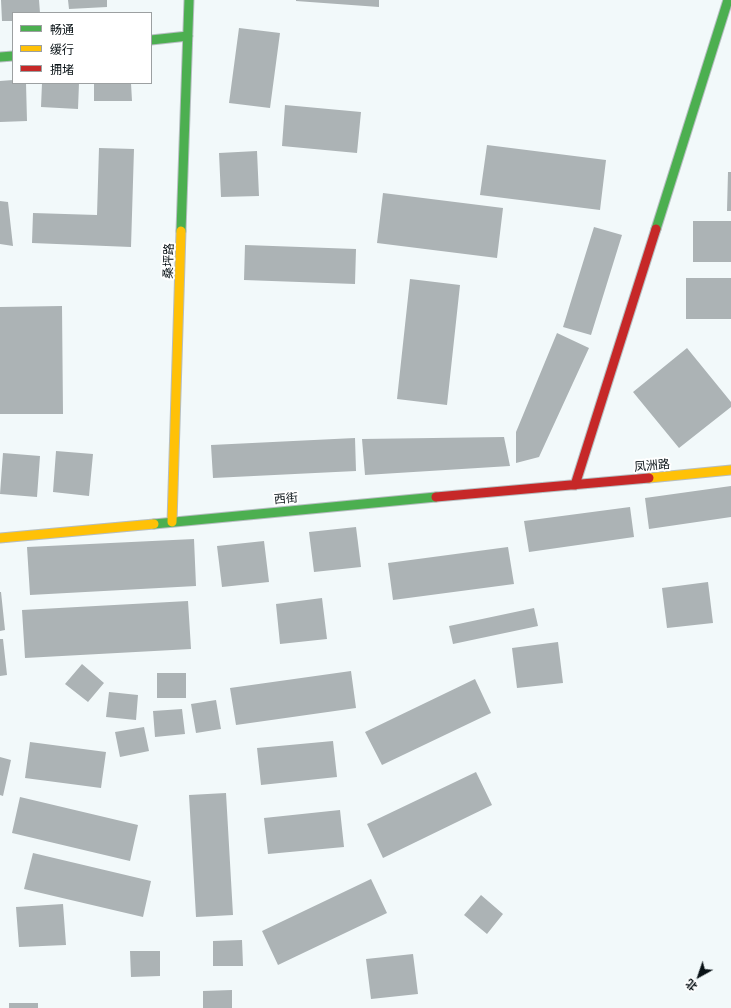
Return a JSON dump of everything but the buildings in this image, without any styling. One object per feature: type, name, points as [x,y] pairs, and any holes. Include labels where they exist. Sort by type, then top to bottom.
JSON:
[{"type":"street","name":"桑坪路","points":[[172,522],[189,0]]},
{"type":"street","points":[[575,485],[728,0]]},
{"type":"street","points":[[152,40],[188,36]]},
{"type":"street","points":[[0,57],[12,56]]},
{"type":"street","name":"凤洲路","points":[[575,485],[731,470]]},
{"type":"street","name":"西街","points":[[0,538],[575,485]]},
{"type":"traffic: fast","points":[[181,231],[189,0]]},
{"type":"traffic: fast","points":[[656,229],[728,0]]},
{"type":"traffic: fast","points":[[152,40],[188,36]]},
{"type":"traffic: fast","points":[[0,57],[12,56]]},
{"type":"traffic: fast","points":[[154,524],[436,497]]},
{"type":"traffic: slow","points":[[172,522],[181,231]]},
{"type":"traffic: slow","points":[[649,478],[731,470]]},
{"type":"traffic: slow","points":[[0,538],[154,524]]},
{"type":"traffic: jam","points":[[575,485],[656,229]]},
{"type":"traffic: jam","points":[[436,497],[649,478]]}]
